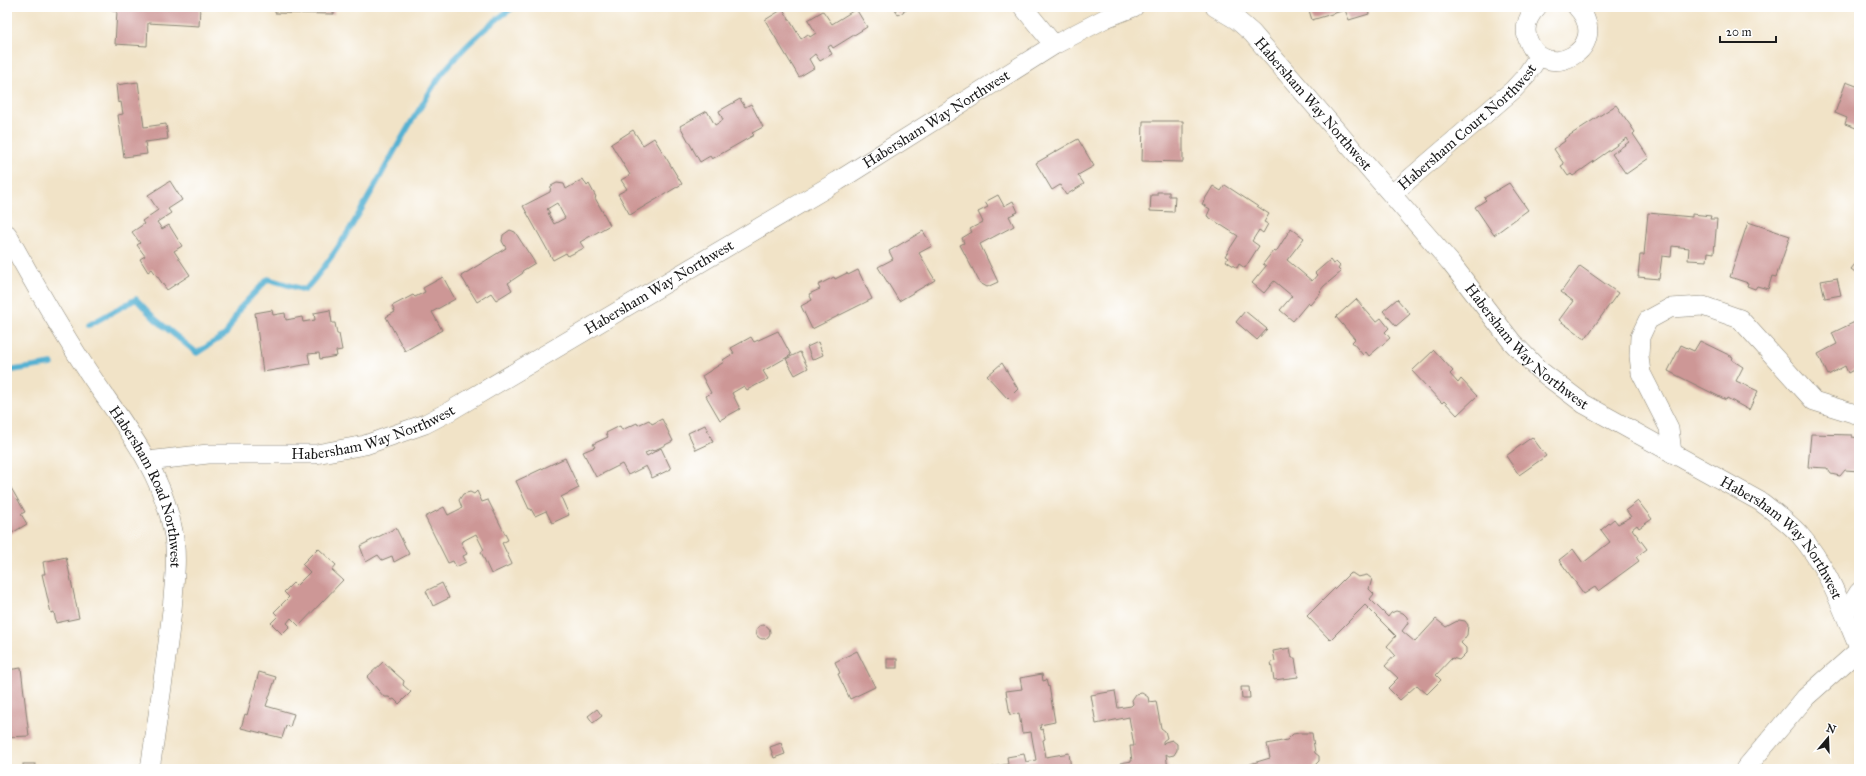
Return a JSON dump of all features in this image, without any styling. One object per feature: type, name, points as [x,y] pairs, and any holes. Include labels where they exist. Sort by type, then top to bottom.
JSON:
[{"type":"street","points":[[1023,7],[1054,46]]},
{"type":"street","name":"Habersham Way Northwest","points":[[148,461],[208,454],[316,454],[365,445],[425,424],[464,403],[831,185],[1054,46],[1106,18],[1134,7]]},
{"type":"street","name":"Habersham Way Northwest","points":[[1215,7],[1237,20],[1252,33],[1450,262],[1512,342],[1539,370],[1584,404],[1761,502],[1794,529],[1815,554],[1830,578],[1859,649]]},
{"type":"street","name":"Habersham Court Northwest","points":[[1537,7],[1532,12],[1527,23],[1526,35],[1531,47],[1539,56],[1550,60],[1562,61],[1574,57],[1582,48],[1587,37],[1588,25],[1583,14],[1577,7]]},
{"type":"street","name":"Habersham Court Northwest","points":[[1392,194],[1513,90],[1539,56]]},
{"type":"street","name":"Habersham Road Northwest","points":[[7,234],[41,298],[86,368],[128,428],[148,461],[163,494],[173,533],[176,571],[168,642],[150,769]]},
{"type":"street","points":[[1672,453],[1669,428],[1657,401],[1641,373],[1639,356],[1640,337],[1648,320],[1670,308],[1704,306],[1740,319],[1814,401],[1859,415]]},
{"type":"street","points":[[1845,614],[1859,592]]},
{"type":"street","points":[[1745,769],[1806,697],[1859,649]]},
{"type":"building","points":[[114,7],[200,7],[199,26],[148,23],[147,46],[115,44],[117,11],[113,11]]},
{"type":"building","points":[[275,7],[334,7],[334,14],[275,13]]},
{"type":"building","points":[[894,7],[911,7],[898,15]]},
{"type":"building","points":[[1308,7],[1367,7],[1369,14],[1349,20],[1345,10],[1312,20]]},
{"type":"building","points":[[783,9],[801,39],[808,34],[810,37],[816,33],[808,20],[823,11],[832,24],[856,9],[867,27],[833,48],[831,45],[828,47],[832,54],[820,61],[815,54],[809,59],[814,68],[799,77],[765,20]]},
{"type":"building","points":[[138,82],[144,127],[166,124],[168,139],[145,142],[147,154],[124,157],[118,115],[123,114],[121,102],[118,103],[116,85]]},
{"type":"building","points":[[1846,82],[1859,87],[1859,129],[1845,124],[1847,118],[1835,113]]},
{"type":"building","points":[[740,99],[745,107],[751,104],[763,127],[752,133],[754,135],[712,159],[710,156],[700,162],[680,126],[707,111],[715,125],[723,120],[719,111]]},
{"type":"building","points":[[1616,105],[1635,132],[1633,134],[1649,158],[1626,174],[1612,154],[1629,142],[1627,138],[1573,176],[1571,174],[1568,176],[1561,166],[1564,164],[1554,149],[1565,141],[1564,139]]},
{"type":"building","points":[[1143,121],[1183,121],[1183,162],[1142,161]]},
{"type":"building","points":[[633,130],[643,145],[654,138],[682,184],[630,215],[618,194],[627,189],[621,180],[630,175],[611,144]]},
{"type":"building","points":[[1078,139],[1094,166],[1078,175],[1084,184],[1066,195],[1060,185],[1052,190],[1036,163]]},
{"type":"building","points":[[583,179],[587,186],[589,184],[610,225],[580,242],[584,248],[568,256],[566,253],[553,260],[523,206],[550,192],[551,186],[557,183],[564,184],[566,189]],"holes":[[[557,203],[565,218],[554,224],[547,209]]]},
{"type":"building","points":[[170,181],[182,200],[168,209],[171,213],[157,222],[162,229],[169,225],[182,246],[174,251],[190,275],[167,290],[152,269],[148,272],[140,259],[145,256],[137,245],[140,243],[132,232],[144,224],[142,221],[158,210],[148,195]]},
{"type":"building","points":[[1509,183],[1528,210],[1494,235],[1475,207],[1486,200],[1484,198]]},
{"type":"building","points":[[1225,185],[1269,214],[1264,222],[1268,224],[1263,233],[1259,230],[1252,241],[1259,246],[1245,268],[1239,264],[1237,268],[1226,261],[1228,258],[1225,256],[1238,236],[1207,216],[1210,209],[1202,204],[1213,186],[1221,191]]},
{"type":"building","points":[[1157,192],[1169,192],[1169,196],[1175,196],[1174,212],[1150,211],[1151,195],[1157,195]]},
{"type":"building","points":[[998,195],[1004,206],[1013,201],[1018,212],[1009,216],[1014,226],[980,244],[998,282],[987,287],[980,283],[960,245],[964,243],[962,238],[972,232],[970,229],[983,222],[978,212],[988,207],[985,202]]},
{"type":"building","points":[[1648,213],[1692,217],[1692,214],[1711,216],[1710,219],[1717,219],[1714,253],[1708,252],[1707,261],[1688,260],[1689,248],[1672,246],[1671,257],[1662,256],[1659,279],[1638,277],[1640,255],[1644,255]]},
{"type":"building","points":[[1748,222],[1790,236],[1776,277],[1772,276],[1768,289],[1757,286],[1755,289],[1747,286],[1748,283],[1730,277]]},
{"type":"building","points":[[1291,228],[1304,238],[1287,260],[1312,281],[1317,275],[1315,273],[1330,260],[1333,264],[1336,262],[1340,266],[1338,269],[1341,272],[1324,286],[1310,305],[1308,303],[1293,321],[1280,310],[1292,296],[1274,281],[1264,293],[1252,283],[1266,266],[1263,264],[1273,251],[1276,252]]},
{"type":"building","points":[[510,230],[515,232],[535,263],[522,271],[523,273],[508,283],[512,290],[496,300],[491,293],[477,302],[461,276],[506,248],[502,241],[503,235]]},
{"type":"building","points":[[923,231],[932,246],[919,253],[935,280],[899,301],[878,267],[893,259],[889,251]]},
{"type":"building","points":[[1859,259],[1859,275],[1851,269]]},
{"type":"building","points":[[1580,266],[1618,293],[1585,339],[1559,320],[1573,301],[1561,292]]},
{"type":"building","points":[[858,270],[872,299],[812,329],[801,306],[812,300],[809,294],[820,289],[818,285],[834,277],[835,279],[847,273],[848,275]]},
{"type":"building","points":[[443,277],[455,299],[432,312],[442,330],[405,351],[386,317],[395,312],[392,306],[413,295],[415,297],[425,292],[423,288]]},
{"type":"building","points":[[1837,278],[1841,295],[1825,298],[1821,281]]},
{"type":"building","points":[[1356,299],[1376,322],[1381,318],[1389,328],[1385,332],[1390,338],[1369,356],[1366,352],[1363,355],[1352,342],[1355,339],[1336,317]]},
{"type":"building","points":[[1397,299],[1410,314],[1396,326],[1383,311]]},
{"type":"building","points":[[272,310],[273,315],[285,313],[286,320],[302,317],[303,322],[315,320],[314,313],[330,310],[332,323],[335,323],[342,350],[336,351],[337,356],[320,359],[319,353],[308,354],[310,364],[263,372],[255,313]]},
{"type":"building","points":[[1245,311],[1267,329],[1257,340],[1236,322]]},
{"type":"building","points":[[1859,320],[1859,367],[1848,373],[1845,366],[1828,375],[1818,354],[1837,344],[1832,333]]},
{"type":"building","points":[[778,331],[791,355],[763,371],[768,379],[747,390],[744,386],[732,393],[740,409],[720,420],[706,396],[711,393],[702,376],[724,362],[723,360],[734,353],[731,348],[751,337],[754,342]]},
{"type":"building","points":[[1700,341],[1733,357],[1732,360],[1743,367],[1736,381],[1758,391],[1749,410],[1727,398],[1726,400],[1668,371],[1681,345],[1694,351]]},
{"type":"building","points":[[818,342],[823,355],[812,360],[807,347]]},
{"type":"building","points":[[1434,350],[1453,371],[1450,374],[1458,383],[1461,379],[1477,396],[1457,415],[1444,401],[1442,403],[1412,371]]},
{"type":"building","points":[[800,352],[808,368],[795,375],[786,359]]},
{"type":"building","points":[[1002,363],[1018,389],[1008,399],[987,376]]},
{"type":"building","points":[[662,419],[673,441],[653,451],[652,450],[645,453],[647,456],[661,448],[671,469],[652,478],[646,466],[628,475],[622,464],[596,477],[583,452],[595,447],[593,444],[608,437],[606,433],[620,426],[622,430],[637,423],[638,425],[649,420],[652,424]]},
{"type":"building","points":[[705,425],[713,442],[696,450],[688,433]]},
{"type":"building","points":[[1811,434],[1852,435],[1852,437],[1859,438],[1859,471],[1845,470],[1840,476],[1831,474],[1827,468],[1808,467]]},
{"type":"building","points":[[1532,437],[1546,456],[1519,475],[1506,456]]},
{"type":"building","points":[[565,458],[579,488],[561,497],[569,515],[552,523],[546,511],[535,516],[531,509],[529,509],[516,481]]},
{"type":"building","points":[[7,481],[25,512],[21,514],[27,524],[7,536]]},
{"type":"building","points":[[477,491],[482,502],[488,500],[508,540],[502,543],[512,564],[491,574],[481,552],[484,550],[476,534],[461,542],[467,554],[463,556],[466,562],[456,567],[453,561],[448,563],[425,517],[444,507],[448,515],[462,508],[459,500],[463,494],[470,492],[474,494]]},
{"type":"building","points":[[1638,501],[1652,519],[1639,528],[1637,525],[1632,529],[1647,549],[1636,557],[1639,561],[1598,591],[1595,587],[1584,594],[1559,560],[1573,549],[1583,563],[1610,542],[1601,530],[1614,519],[1618,524],[1631,517],[1626,510]]},
{"type":"building","points":[[396,528],[409,554],[394,562],[392,556],[382,560],[378,555],[366,562],[360,546]]},
{"type":"building","points":[[318,548],[336,565],[332,570],[343,580],[299,626],[291,618],[287,623],[290,626],[282,634],[271,623],[278,616],[274,612],[289,597],[284,592],[293,583],[296,586],[310,572],[302,564]]},
{"type":"building","points":[[66,557],[79,618],[56,623],[54,612],[51,613],[42,574],[45,574],[43,562]]},
{"type":"building","points":[[1352,573],[1358,577],[1367,575],[1372,579],[1369,589],[1374,594],[1370,599],[1388,617],[1391,613],[1396,611],[1403,613],[1407,617],[1408,623],[1402,631],[1415,642],[1436,619],[1446,627],[1459,620],[1465,621],[1468,625],[1467,635],[1461,643],[1466,648],[1466,653],[1459,660],[1452,658],[1436,675],[1441,680],[1427,694],[1417,685],[1400,700],[1388,688],[1398,678],[1385,666],[1395,655],[1387,646],[1396,636],[1365,605],[1330,640],[1307,616],[1349,574]]},
{"type":"building","points":[[442,583],[449,598],[433,606],[426,591]]},
{"type":"building","points":[[760,625],[766,625],[770,629],[770,635],[766,639],[760,639],[756,635],[756,629]]},
{"type":"building","points":[[1290,648],[1292,658],[1295,658],[1298,677],[1274,680],[1271,662],[1275,661],[1273,651]]},
{"type":"building","points":[[857,651],[875,687],[850,699],[838,674],[840,673],[835,662]]},
{"type":"building","points":[[887,659],[897,659],[897,668],[887,668]]},
{"type":"building","points":[[383,662],[404,681],[403,685],[411,692],[399,704],[394,699],[392,700],[389,697],[384,697],[367,677]]},
{"type":"building","points":[[21,668],[29,736],[7,737],[7,670]]},
{"type":"building","points":[[259,672],[276,677],[266,706],[294,714],[290,727],[286,726],[282,738],[241,728],[245,714],[247,715]]},
{"type":"building","points":[[1042,674],[1043,681],[1046,680],[1048,687],[1049,686],[1055,722],[1040,725],[1041,730],[1043,729],[1045,739],[1043,740],[1046,757],[1069,753],[1071,769],[994,769],[993,767],[1008,764],[1007,757],[1024,754],[1026,762],[1036,760],[1031,732],[1022,733],[1019,713],[1010,715],[1006,691],[1022,689],[1020,678]]},
{"type":"building","points":[[1241,687],[1249,687],[1250,698],[1242,698]]},
{"type":"building","points":[[1115,691],[1118,708],[1131,706],[1133,704],[1132,700],[1136,694],[1142,693],[1148,697],[1149,702],[1156,701],[1161,728],[1165,731],[1167,738],[1163,741],[1163,744],[1172,740],[1177,744],[1177,750],[1174,755],[1169,756],[1166,754],[1168,769],[1121,769],[1120,763],[1132,761],[1130,746],[1134,746],[1129,717],[1096,724],[1091,695]]},
{"type":"building","points":[[597,709],[602,716],[593,723],[588,716]]},
{"type":"building","points":[[1312,733],[1315,753],[1319,756],[1319,761],[1314,766],[1315,769],[1251,769],[1250,764],[1270,758],[1267,744],[1287,740],[1293,734]]},
{"type":"building","points":[[781,743],[785,754],[774,758],[770,747]]},
{"type":"building","points":[[23,764],[35,764],[35,769],[23,769]]},
{"type":"waterway","points":[[89,325],[136,299],[155,319],[197,353],[226,334],[240,308],[268,279],[305,290],[337,249],[351,228],[402,138],[441,75],[475,38],[514,7]]},
{"type":"waterway","points":[[7,371],[52,364]]}]
